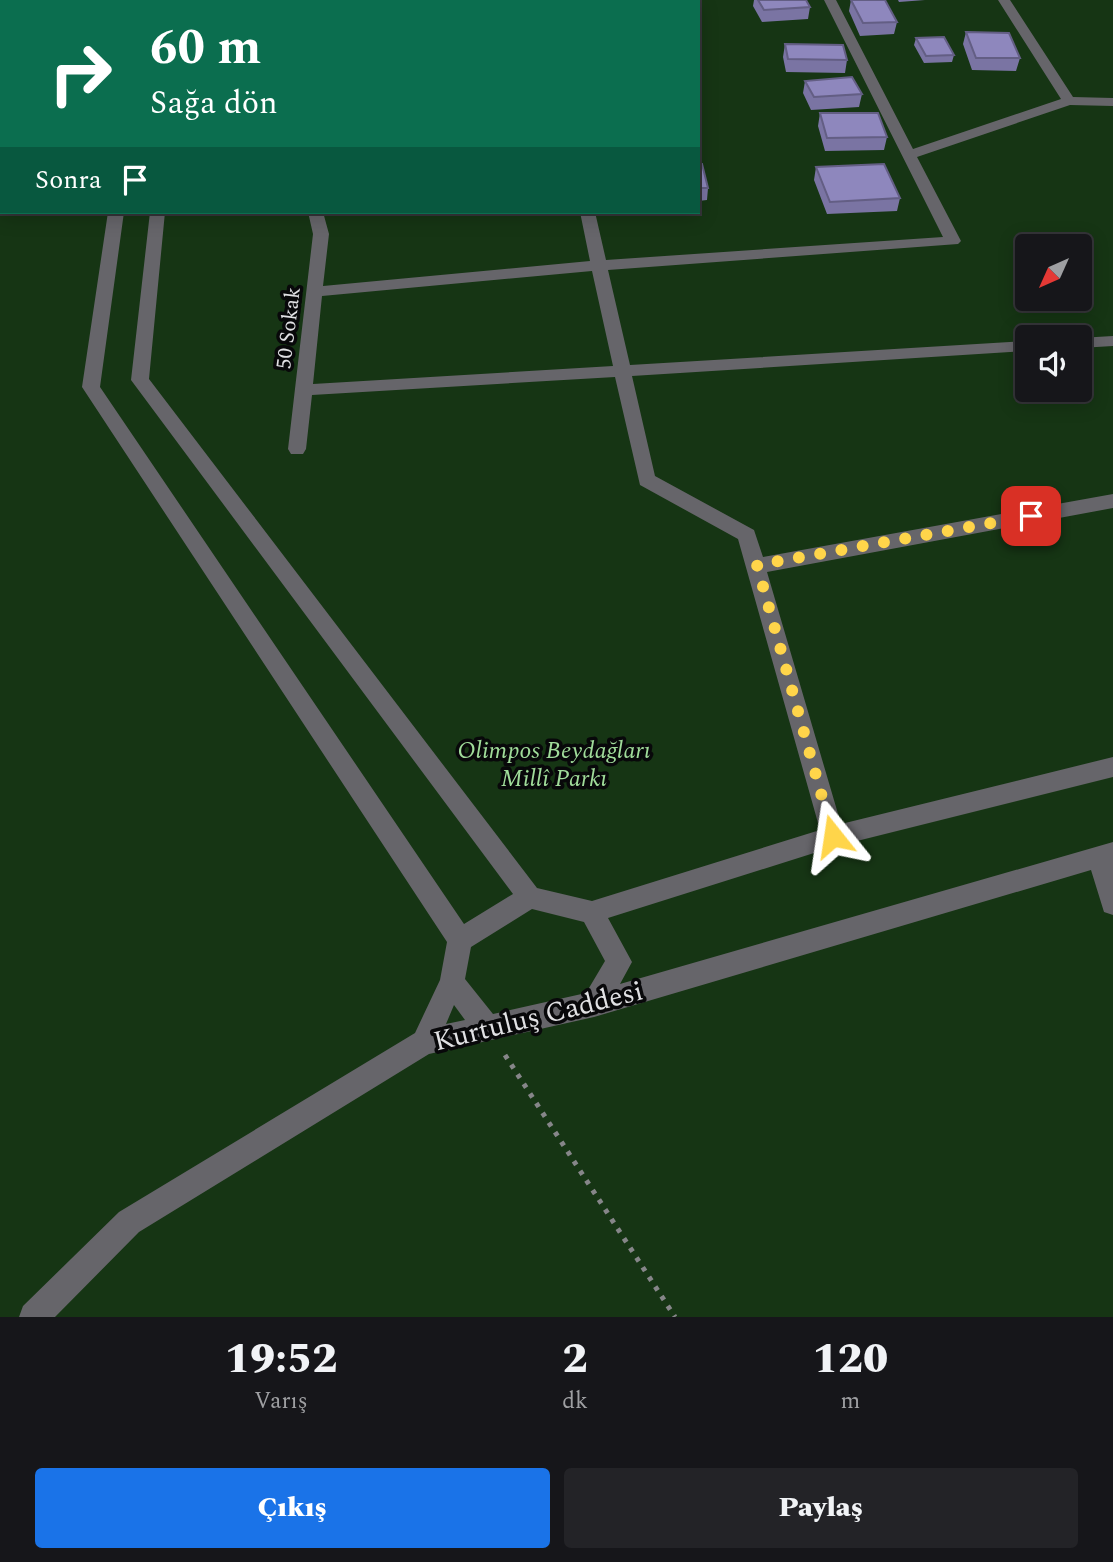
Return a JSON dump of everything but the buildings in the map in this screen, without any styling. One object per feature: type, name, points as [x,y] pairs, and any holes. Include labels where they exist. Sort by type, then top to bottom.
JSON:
[{"type":"street","points":[[315,292],[599,265],[953,241],[830,0]]},
{"type":"street","points":[[1004,0],[1069,101]]},
{"type":"street","points":[[910,155],[1069,101],[1113,102]]},
{"type":"street","points":[[116,214],[91,387],[460,940],[452,982],[424,1042]]},
{"type":"street","points":[[157,214],[140,380],[530,897],[593,912],[833,836],[1113,767]]},
{"type":"street","name":"50 Sokak","points":[[297,449],[321,234],[316,214]]},
{"type":"street","points":[[587,214],[647,480],[747,535],[833,836]]},
{"type":"street","points":[[1092,342],[1113,341]]},
{"type":"street","points":[[303,390],[1015,347]]},
{"type":"street","points":[[757,565],[1113,501]]},
{"type":"street","points":[[1106,855],[1113,904]]},
{"type":"street","name":"Kurtuluş Caddesi","points":[[34,1317],[129,1222],[424,1042],[594,1004],[1106,855]]},
{"type":"street","points":[[460,940],[530,897]]},
{"type":"street","points":[[593,912],[619,962],[594,1004]]},
{"type":"street","points":[[452,982],[488,1028]]},
{"type":"path","points":[[488,1028],[675,1317]]},
{"type":"green space","name":"Olimpos Beydağları Millî Parkı","points":[[700,0],[1113,0],[1113,1317],[0,1317],[0,214],[700,214]]},
{"type":"route","points":[[833,836],[757,565],[1031,516]]}]
